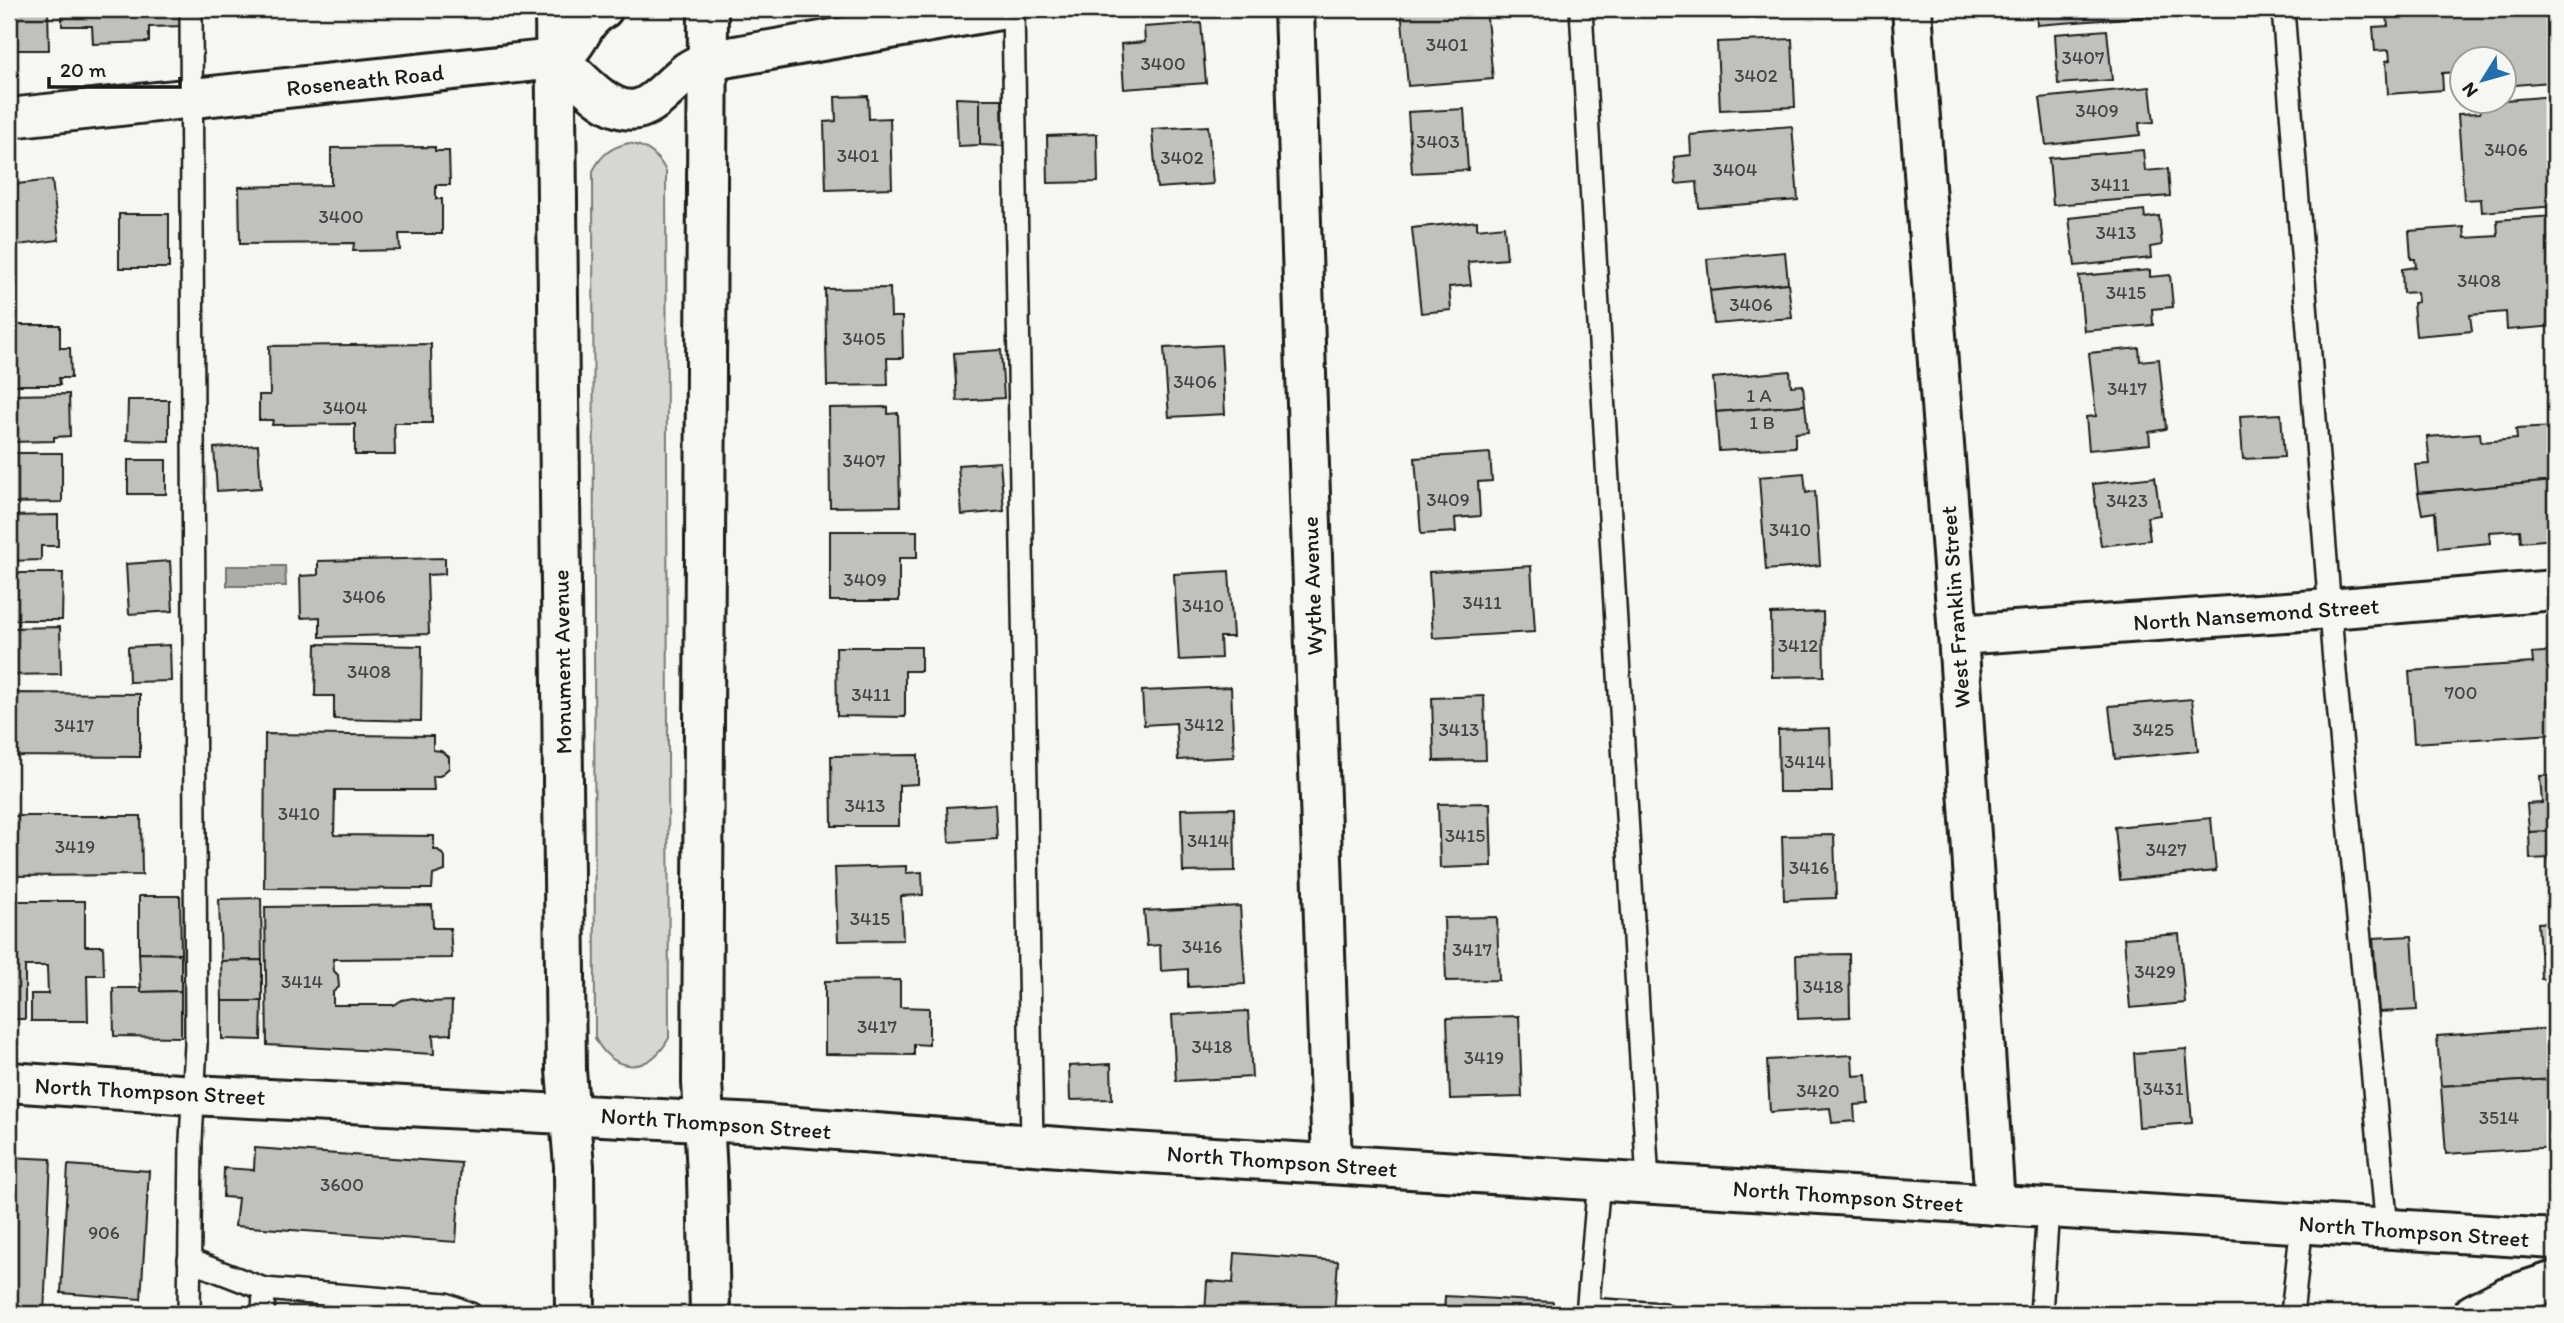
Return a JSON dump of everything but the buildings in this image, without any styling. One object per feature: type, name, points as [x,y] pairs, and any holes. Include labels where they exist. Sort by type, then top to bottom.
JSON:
[{"type":"main road","name":"Monument Avenue","points":[[555,9],[566,1049],[574,1166],[575,1314]]},
{"type":"main road","points":[[555,60],[576,46],[589,19],[604,9]]},
{"type":"main road","points":[[708,9],[702,1054],[710,1314]]},
{"type":"main road","points":[[555,60],[568,67],[591,91],[613,107],[624,110],[648,106],[690,69],[707,61],[1005,9]]},
{"type":"main road","name":"Wythe Avenue","points":[[1294,9],[1332,1164]]},
{"type":"main road","name":"West Franklin Street","points":[[1912,9],[1958,635],[1995,1205]]},
{"type":"main road","name":"Roseneath Road","points":[[9,118],[555,60]]},
{"type":"main road","name":"North Nansemond Street","points":[[1958,635],[2555,590]]},
{"type":"main road","name":"North Thompson Street","points":[[9,1082],[193,1095],[704,1121],[1032,1145],[2555,1239]]},
{"type":"main road","points":[[2473,1314],[2506,1297],[2555,1281]]},
{"type":"lane","points":[[189,1314],[195,1016],[191,9]]},
{"type":"lane","points":[[1013,9],[1032,1145]]},
{"type":"lane","points":[[1581,9],[1648,1183]]},
{"type":"lane","points":[[2283,9],[2329,609],[2387,1229]]},
{"type":"lane","points":[[1599,1181],[1587,1312],[1663,1314]]},
{"type":"lane","points":[[2041,1314],[2048,1208]]},
{"type":"lane","points":[[2292,1314],[2302,1223]]},
{"type":"lane","points":[[188,1260],[264,1289],[446,1304],[471,1314]]},
{"type":"lane","points":[[264,1289],[264,1314]]},
{"type":"shaded area","points":[[629,143],[651,152],[666,171],[669,1038],[652,1058],[642,1064],[632,1065],[612,1059],[595,1038],[593,171],[607,152]]},
{"type":"shaded area","points":[[227,566],[285,566],[286,586],[227,586]]}]
